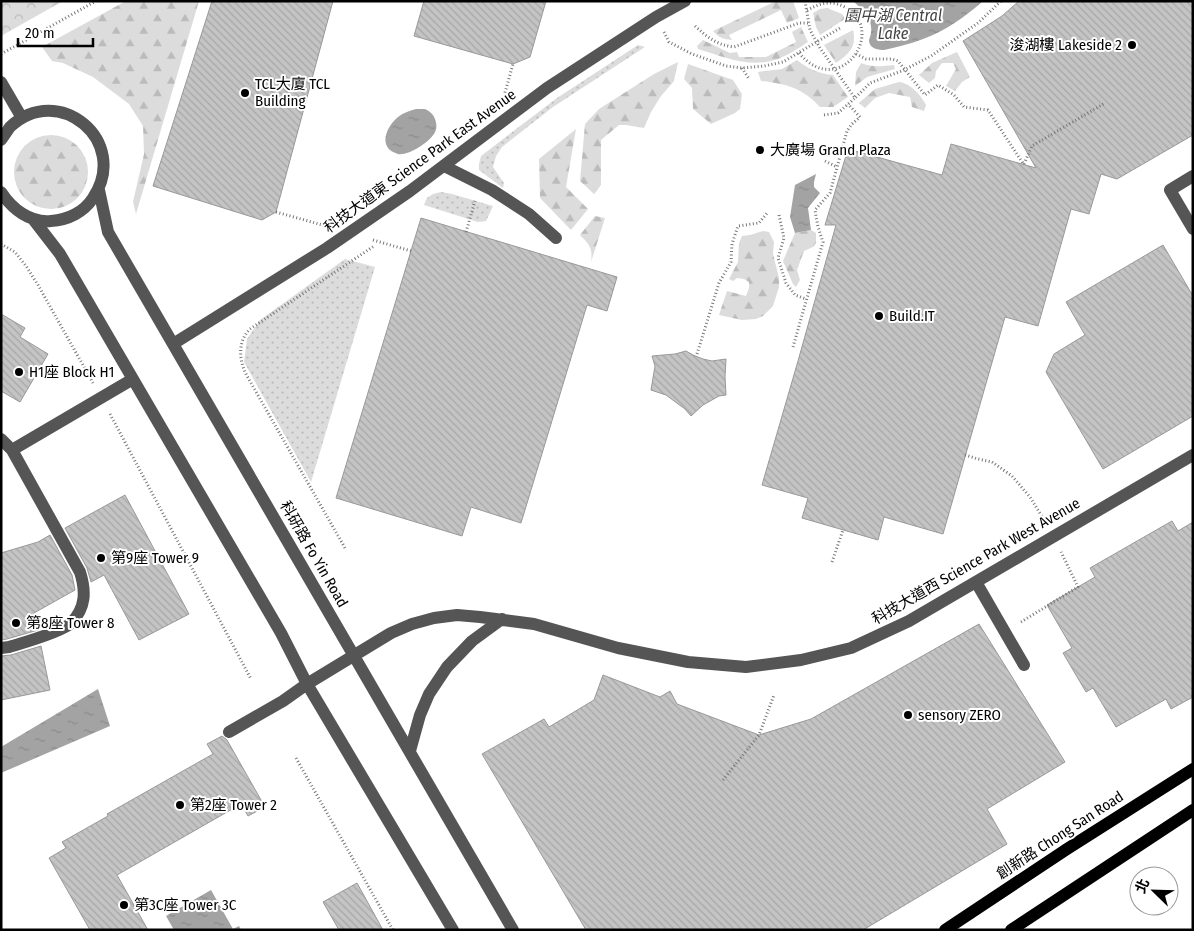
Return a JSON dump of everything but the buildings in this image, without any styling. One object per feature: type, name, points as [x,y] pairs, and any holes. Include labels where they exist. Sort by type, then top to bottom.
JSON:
[{"type":"main road","name":"創新路 Chong San Road","points":[[945,930],[1067,849],[1193,769]]},
{"type":"main road","points":[[1011,930],[1193,810]]},
{"type":"street","name":"科技大道東 Science Park East Avenue","points":[[173,344],[328,248],[444,166],[547,88],[656,17],[684,1]]},
{"type":"street","points":[[1,82],[22,118]]},
{"type":"street","name":"科研路 Fo Yin Road","points":[[1,140],[9,128],[22,118],[38,112],[56,111],[72,116],[86,126],[97,139],[103,156],[104,173],[99,190],[90,203],[78,213],[64,219],[49,221],[33,219],[19,212],[7,202],[1,192]]},
{"type":"street","points":[[444,166],[492,190],[529,214],[556,238]]},
{"type":"street","points":[[1193,176],[1170,190],[1193,229]]},
{"type":"street","name":"科研路 Fo Yin Road","points":[[99,190],[108,232],[513,930]]},
{"type":"street","name":"科研路 Fo Yin Road","points":[[33,219],[60,254],[281,633],[307,684],[453,930]]},
{"type":"street","points":[[12,450],[133,379]]},
{"type":"street","points":[[1,439],[12,450],[80,572],[84,586],[84,600],[70,624],[9,647],[1,648]]},
{"type":"street","name":"科技大道西 Science Park West Avenue","points":[[229,732],[283,701],[307,684],[391,633],[412,624],[434,618],[457,615],[534,624],[656,657],[746,667],[800,660],[850,648],[909,621],[1193,455]]},
{"type":"street","points":[[976,582],[1024,666]]},
{"type":"street","points":[[410,751],[420,714],[429,694],[447,667],[472,641],[502,619]]},
{"type":"path","points":[[1,54],[96,1]]},
{"type":"path","points":[[805,1],[810,30],[834,69],[855,98]]},
{"type":"path","points":[[824,115],[838,113],[870,83],[904,70],[932,56],[978,23],[1001,1]]},
{"type":"path","points":[[800,53],[813,66],[834,69],[854,58],[862,38],[856,17],[848,9],[838,4],[826,2],[806,11]]},
{"type":"path","points":[[656,17],[669,42],[692,54],[726,66],[742,68],[783,62],[840,28]]},
{"type":"path","points":[[695,26],[716,43],[734,48],[799,23],[808,23]]},
{"type":"path","points":[[856,54],[866,59],[892,59],[898,61],[925,95],[938,86],[954,95],[964,106],[988,110],[1024,165],[1032,146],[1105,103]]},
{"type":"path","points":[[742,68],[749,79]]},
{"type":"path","points":[[793,347],[823,242],[814,210],[830,193],[848,131],[852,124],[860,117],[848,104]]},
{"type":"path","points":[[825,161],[837,167]]},
{"type":"path","points":[[697,354],[718,283],[731,262],[732,244],[738,226],[758,223],[768,212]]},
{"type":"path","points":[[779,215],[784,238],[778,258],[786,283],[795,294],[806,300]]},
{"type":"path","points":[[1,244],[15,252],[38,285],[101,398],[251,679]]},
{"type":"path","points":[[345,548],[242,368],[240,349],[242,340],[250,329],[374,246]]},
{"type":"path","points":[[965,455],[992,462],[1012,476],[1030,497],[1048,527]]},
{"type":"path","points":[[832,562],[843,530]]},
{"type":"path","points":[[1014,626],[1078,588],[1056,544]]},
{"type":"path","points":[[723,780],[759,735],[774,695]]},
{"type":"path","points":[[296,758],[393,930]]},
{"type":"green space","points":[[1,1],[63,1],[1,36]]},
{"type":"green space","points":[[126,1],[199,1],[136,214],[133,202],[144,154],[143,126],[129,104],[93,77],[63,63],[52,61],[42,47]]},
{"type":"green space","points":[[776,1],[793,1],[799,18],[787,23],[781,10],[729,35],[732,40],[721,38],[713,31]]},
{"type":"green space","points":[[827,8],[842,14],[845,19],[820,35],[813,13]]},
{"type":"green space","points":[[801,27],[808,42],[786,56],[768,62],[738,61],[698,49],[697,46],[703,40],[730,53],[737,52],[739,57],[766,57],[796,42],[792,32]]},
{"type":"green space","points":[[853,30],[853,46],[836,63],[824,45]]},
{"type":"green space","points":[[638,45],[645,47],[553,107],[502,147],[496,156],[493,167],[504,183],[503,188],[479,170],[481,156],[557,98]]},
{"type":"green space","points":[[957,52],[970,77],[962,82],[955,91],[946,86],[956,69],[953,63],[942,63],[936,71],[935,78],[929,83],[919,75],[932,63]]},
{"type":"green space","points":[[797,60],[823,74],[833,75],[848,97],[833,107],[820,107],[807,95],[794,88],[761,81],[758,72],[782,69]]},
{"type":"green space","points":[[678,62],[674,81],[661,96],[644,128],[619,125],[601,140],[601,185],[594,194],[580,181],[585,124],[599,109],[654,74]]},
{"type":"green space","points":[[861,63],[873,66],[894,65],[895,69],[867,77],[855,86],[856,72]]},
{"type":"green space","points":[[688,64],[733,80],[742,94],[740,109],[711,124],[693,109],[692,88],[684,79]]},
{"type":"green space","points":[[899,82],[911,87],[921,97],[926,105],[924,111],[912,107],[910,97],[889,93],[875,98],[865,108],[859,103],[875,89]]},
{"type":"green space","points":[[576,129],[566,187],[588,209],[571,230],[540,198],[539,159]]},
{"type":"green space","points":[[51,135],[72,141],[82,151],[88,172],[82,193],[72,203],[51,209],[30,203],[20,193],[14,172],[20,151],[30,141]]},
{"type":"green space","points":[[441,192],[493,206],[486,221],[478,222],[424,205],[427,198]]},
{"type":"green space","points":[[595,216],[605,218],[591,262],[590,247],[580,235]]},
{"type":"green space","points":[[811,230],[816,233],[816,243],[813,247],[804,251],[797,270],[800,280],[796,287],[783,261],[795,233]]},
{"type":"green space","points":[[763,231],[769,232],[774,242],[773,254],[779,278],[779,287],[773,306],[763,316],[756,319],[742,320],[719,315],[727,291],[746,296],[749,288],[749,282],[744,279],[737,278],[733,281],[729,279],[738,262],[739,243],[742,236]]},
{"type":"green space","points":[[345,259],[375,267],[311,482],[244,362],[247,339],[260,320]]},
{"type":"water","name":"園中湖 Central Lake","points":[[853,1],[983,1],[962,18],[931,36],[884,50],[876,49],[870,45],[870,22],[864,12]]},
{"type":"water","points":[[424,109],[431,112],[436,123],[434,134],[423,145],[407,153],[398,154],[391,151],[387,147],[386,142],[390,126],[406,112]]},
{"type":"water","points":[[816,174],[814,187],[820,193],[808,208],[811,230],[795,233],[790,217],[795,185]]},
{"type":"water","points":[[98,689],[110,726],[1,773],[1,747]]},
{"type":"water","points":[[211,890],[233,929],[239,926],[241,930],[174,930],[166,916]]},
{"type":"place","name":"浚湖樓 Lakeside 2","points":[[1132,45]]},
{"type":"place","name":"TCL大廈 TCL Building","points":[[245,93]]},
{"type":"place","name":"大廣場 Grand Plaza","points":[[760,150]]},
{"type":"place","name":"Build.IT","points":[[879,316]]},
{"type":"place","name":"H1座 Block H1","points":[[19,372]]},
{"type":"place","name":"第9座 Tower 9","points":[[101,558]]},
{"type":"place","name":"第8座 Tower 8","points":[[16,623]]},
{"type":"place","name":"sensory ZERO","points":[[908,715]]},
{"type":"place","name":"第2座 Tower 2","points":[[180,805]]},
{"type":"place","name":"第3C座 Tower 3C","points":[[124,905]]}]
